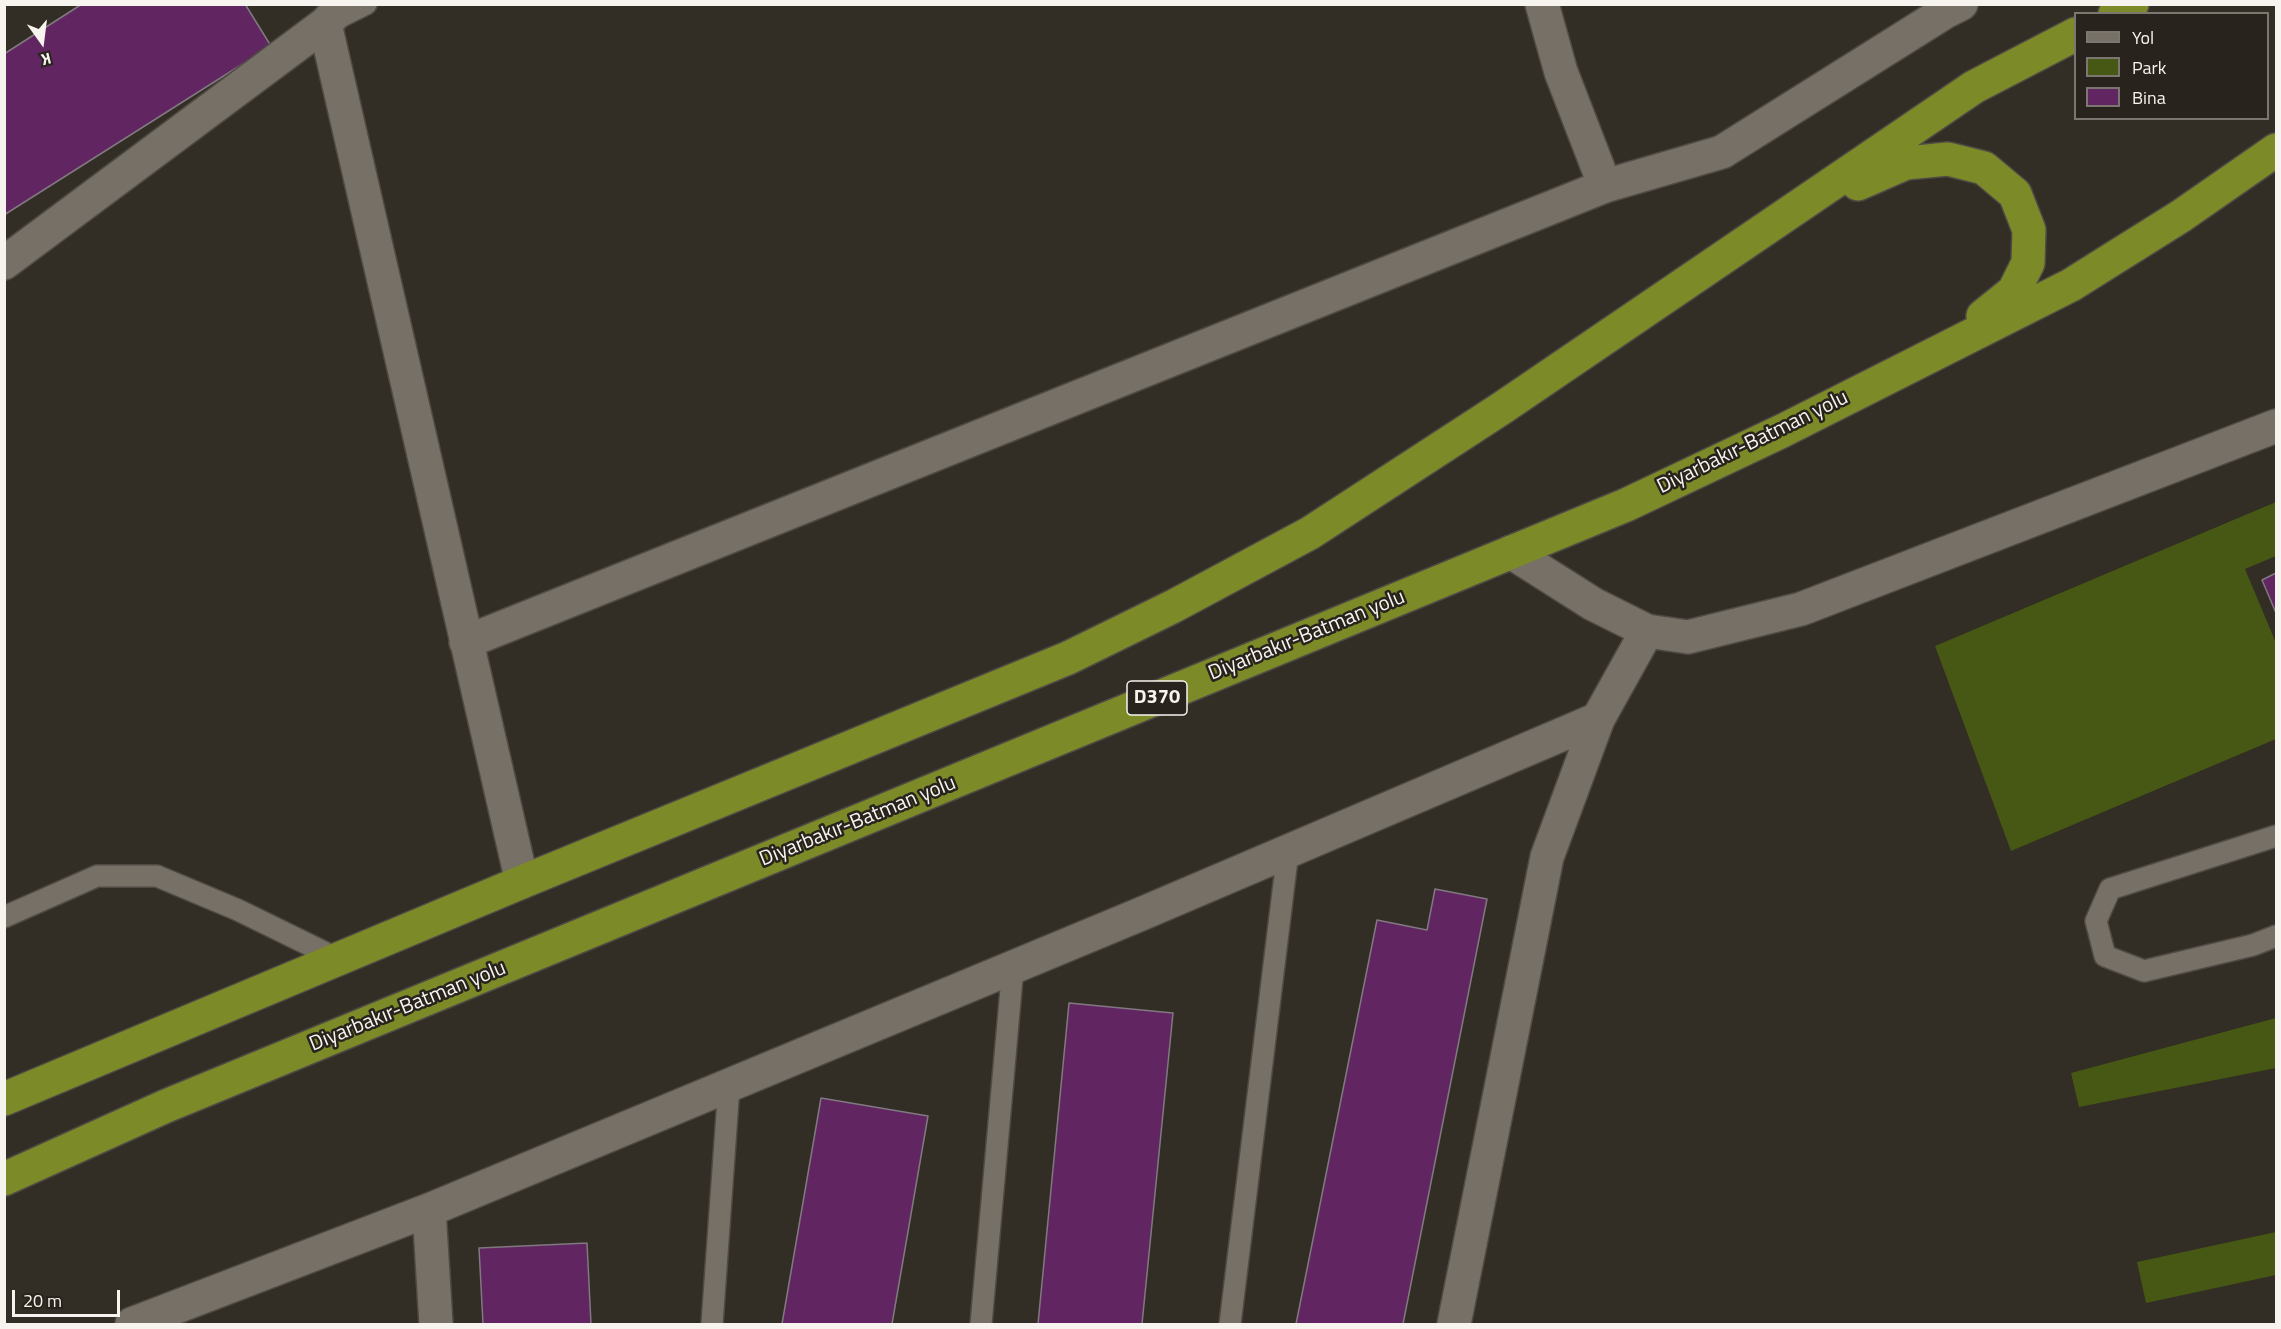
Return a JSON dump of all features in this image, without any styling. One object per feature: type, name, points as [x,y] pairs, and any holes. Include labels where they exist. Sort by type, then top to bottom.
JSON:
[{"type":"highway","points":[[2118,12],[2132,4]]},
{"type":"highway","points":[[4,1099],[522,882],[1068,658],[1174,606],[1319,527],[1502,408],[1974,87],[2074,35]]},
{"type":"highway","name":"Diyarbakır-Batman yolu","points":[[4,1179],[166,1106],[1647,495],[1782,431],[2071,285],[2181,216],[2277,150]]},
{"type":"highway","points":[[1788,213],[1906,163],[1948,159],[1984,168],[2015,194],[2029,230],[2028,263],[2014,291],[1937,352]]},
{"type":"street","points":[[1542,4],[1561,72],[1605,186]]},
{"type":"street","points":[[466,642],[1605,186],[1722,152],[1961,4]]},
{"type":"street","points":[[4,262],[335,14],[466,642],[522,882]]},
{"type":"street","points":[[1511,552],[1593,604],[1647,631],[1688,637],[1801,609],[2277,426]]},
{"type":"street","points":[[1454,1324],[1547,857],[1598,719],[1647,631]]},
{"type":"street","points":[[132,1324],[429,1210],[1013,967],[1598,719]]},
{"type":"street","points":[[429,1210],[436,1324]]},
{"type":"lane","points":[[335,14],[366,4]]},
{"type":"lane","points":[[2277,836],[2109,889],[2096,921],[2105,956],[2144,971],[2253,945],[2277,936]]},
{"type":"lane","points":[[1230,1324],[1288,851]]},
{"type":"lane","points":[[4,917],[97,876],[157,876],[238,910],[338,959]]},
{"type":"lane","points":[[981,1324],[1013,967]]},
{"type":"lane","points":[[712,1324],[729,1086]]},
{"type":"green space","points":[[2276,502],[2276,556],[2245,569],[2276,643],[2276,739],[2011,851],[1935,646]]},
{"type":"green space","points":[[2276,1018],[2276,1068],[2079,1107],[2071,1073]]},
{"type":"green space","points":[[2276,1232],[2276,1275],[2146,1303],[2137,1262]]},
{"type":"building","points":[[82,4],[245,4],[271,46],[4,215],[4,54]]},
{"type":"building","points":[[2276,573],[2276,613],[2262,580]]},
{"type":"building","points":[[1435,889],[1487,899],[1403,1324],[1296,1324],[1377,920],[1427,930]]},
{"type":"building","points":[[1069,1003],[1173,1013],[1142,1324],[1038,1324]]},
{"type":"building","points":[[821,1098],[928,1116],[892,1324],[782,1324]]},
{"type":"building","points":[[587,1243],[591,1324],[483,1324],[479,1248]]}]
